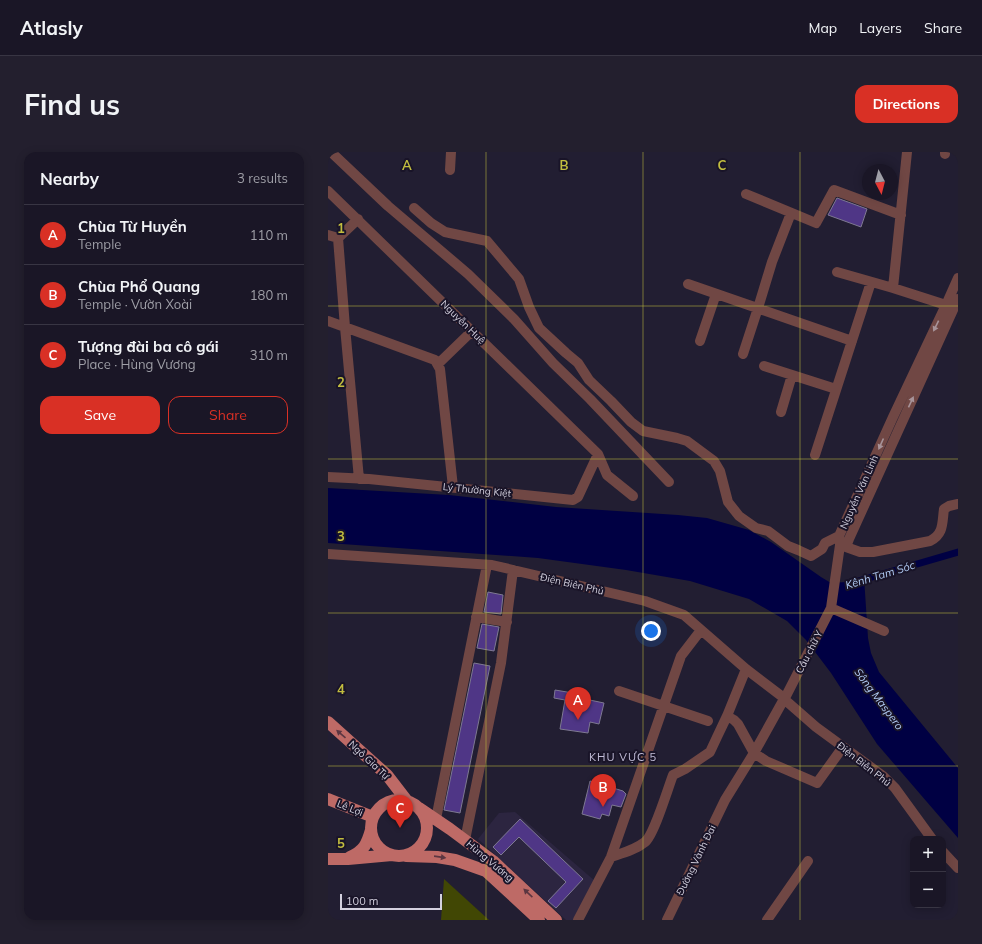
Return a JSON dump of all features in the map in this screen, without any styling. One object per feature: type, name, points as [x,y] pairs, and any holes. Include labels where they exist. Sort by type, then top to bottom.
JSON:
[{"type":"main road","name":"Ngô Gia Tự","points":[[328,722],[388,775],[407,801]]},
{"type":"main road","name":"Lê Lợi","points":[[328,799],[373,817]]},
{"type":"main road","points":[[328,859],[348,859],[410,854],[418,849],[424,842],[427,833],[427,824],[424,815],[419,808],[407,801],[391,801],[383,805],[377,810],[373,817],[371,830],[364,848],[348,859]]},
{"type":"main road","name":"Hùng Vương","points":[[419,808],[466,840],[539,920]]},
{"type":"main road","points":[[371,830],[373,839],[384,852],[397,855]]},
{"type":"main road","name":"Hùng Vương","points":[[397,855],[437,856],[490,866],[556,920]]},
{"type":"street","points":[[331,152],[388,206],[473,279],[514,319],[553,363],[590,399],[669,482]]},
{"type":"street","points":[[450,170],[451,152]]},
{"type":"street","points":[[894,288],[907,152]]},
{"type":"street","points":[[746,194],[816,223],[834,190],[901,215]]},
{"type":"street","name":"Nguyễn Huệ","points":[[328,191],[598,454]]},
{"type":"street","points":[[414,208],[431,223],[445,232],[487,241],[519,279],[529,307],[539,328],[578,363],[589,380],[631,422],[643,431],[687,441],[714,461],[720,471],[728,502],[740,516],[756,528],[768,531],[788,546],[811,556],[822,548],[825,543],[843,540],[846,547],[860,552],[873,552],[930,541],[936,538],[941,531],[944,509],[958,504]]},
{"type":"street","points":[[744,354],[772,262],[791,213]]},
{"type":"street","points":[[338,238],[358,219]]},
{"type":"street","points":[[328,235],[338,238]]},
{"type":"street","points":[[338,238],[359,479]]},
{"type":"street","points":[[837,272],[894,288],[952,310]]},
{"type":"street","name":"Nguyễn Văn Linh","points":[[952,310],[958,278]]},
{"type":"street","points":[[815,455],[871,282]]},
{"type":"street","points":[[688,284],[852,341]]},
{"type":"street","points":[[700,341],[716,294]]},
{"type":"street","name":"Nguyễn Văn Linh","points":[[843,540],[898,419],[958,299]]},
{"type":"street","points":[[328,321],[435,360],[440,369],[454,487]]},
{"type":"street","points":[[438,364],[472,331]]},
{"type":"street","points":[[764,366],[836,389]]},
{"type":"street","points":[[781,412],[792,375]]},
{"type":"street","points":[[598,454],[607,475],[633,496]]},
{"type":"street","name":"Lý Thường Kiệt","points":[[328,477],[454,487],[573,500],[578,497],[598,454]]},
{"type":"street","name":"Cầu chữ Y","points":[[754,753],[832,608],[843,540]]},
{"type":"street","name":"Điện Biên Phủ","points":[[328,554],[487,565],[645,601],[684,615],[746,669],[784,698],[816,727],[882,776],[895,788],[930,836]]},
{"type":"street","points":[[436,819],[487,565]]},
{"type":"street","points":[[466,840],[500,669],[514,570]]},
{"type":"street","points":[[832,608],[884,631]]},
{"type":"street","points":[[476,617],[507,622]]},
{"type":"street","points":[[578,920],[611,857],[681,656],[701,630]]},
{"type":"street","points":[[611,857],[632,850],[647,841],[655,824],[673,775],[685,769],[710,752],[727,716],[746,669]]},
{"type":"street","points":[[619,691],[708,721]]},
{"type":"street","points":[[727,716],[738,724],[754,753],[766,761],[818,783],[843,747]]},
{"type":"street","name":"Đường Vành Đai","points":[[667,920],[725,800],[754,753]]},
{"type":"street","points":[[946,855],[958,868]]},
{"type":"street","points":[[767,920],[808,861]]},
{"type":"shaded area","points":[[515,812],[595,881],[574,920],[566,920],[478,839],[499,813]]},
{"type":"green space","points":[[444,879],[489,920],[441,920]]},
{"type":"water","name":"Sông Maspero","points":[[328,488],[449,495],[556,507],[707,518],[749,530],[771,542],[831,583],[846,582],[864,577],[868,638],[871,653],[879,672],[958,768],[958,838],[877,744],[831,673],[806,640],[787,621],[749,599],[690,581],[626,570],[538,558],[328,543]]},
{"type":"building","points":[[837,198],[867,209],[861,227],[828,215]]},
{"type":"building","points":[[488,592],[503,595],[501,614],[484,612]]},
{"type":"building","points":[[482,624],[499,627],[494,651],[477,648]]},
{"type":"building","points":[[474,663],[490,666],[460,813],[444,810]]},
{"type":"building","points":[[555,690],[585,695],[585,699],[604,703],[599,724],[590,722],[588,733],[560,729],[565,700],[554,698]]},
{"type":"building","points":[[590,781],[623,791],[626,794],[621,807],[612,805],[609,816],[602,814],[600,819],[582,814]]},
{"type":"building","points":[[520,819],[583,879],[556,908],[548,901],[566,882],[519,837],[501,855],[493,847]]},
{"type":"waterway","name":"Kênh Tam Sóc","points":[[855,582],[958,552]]},
{"type":"place","name":"Chùa Từ Huyền","points":[[578,720]]},
{"type":"place","name":"Chùa Phổ Quang","points":[[603,807]]},
{"type":"place","name":"Tượng đài ba cô gái","points":[[400,828]]},
{"type":"district","name":"KHU VỰC 5","points":[[623,757]]}]
